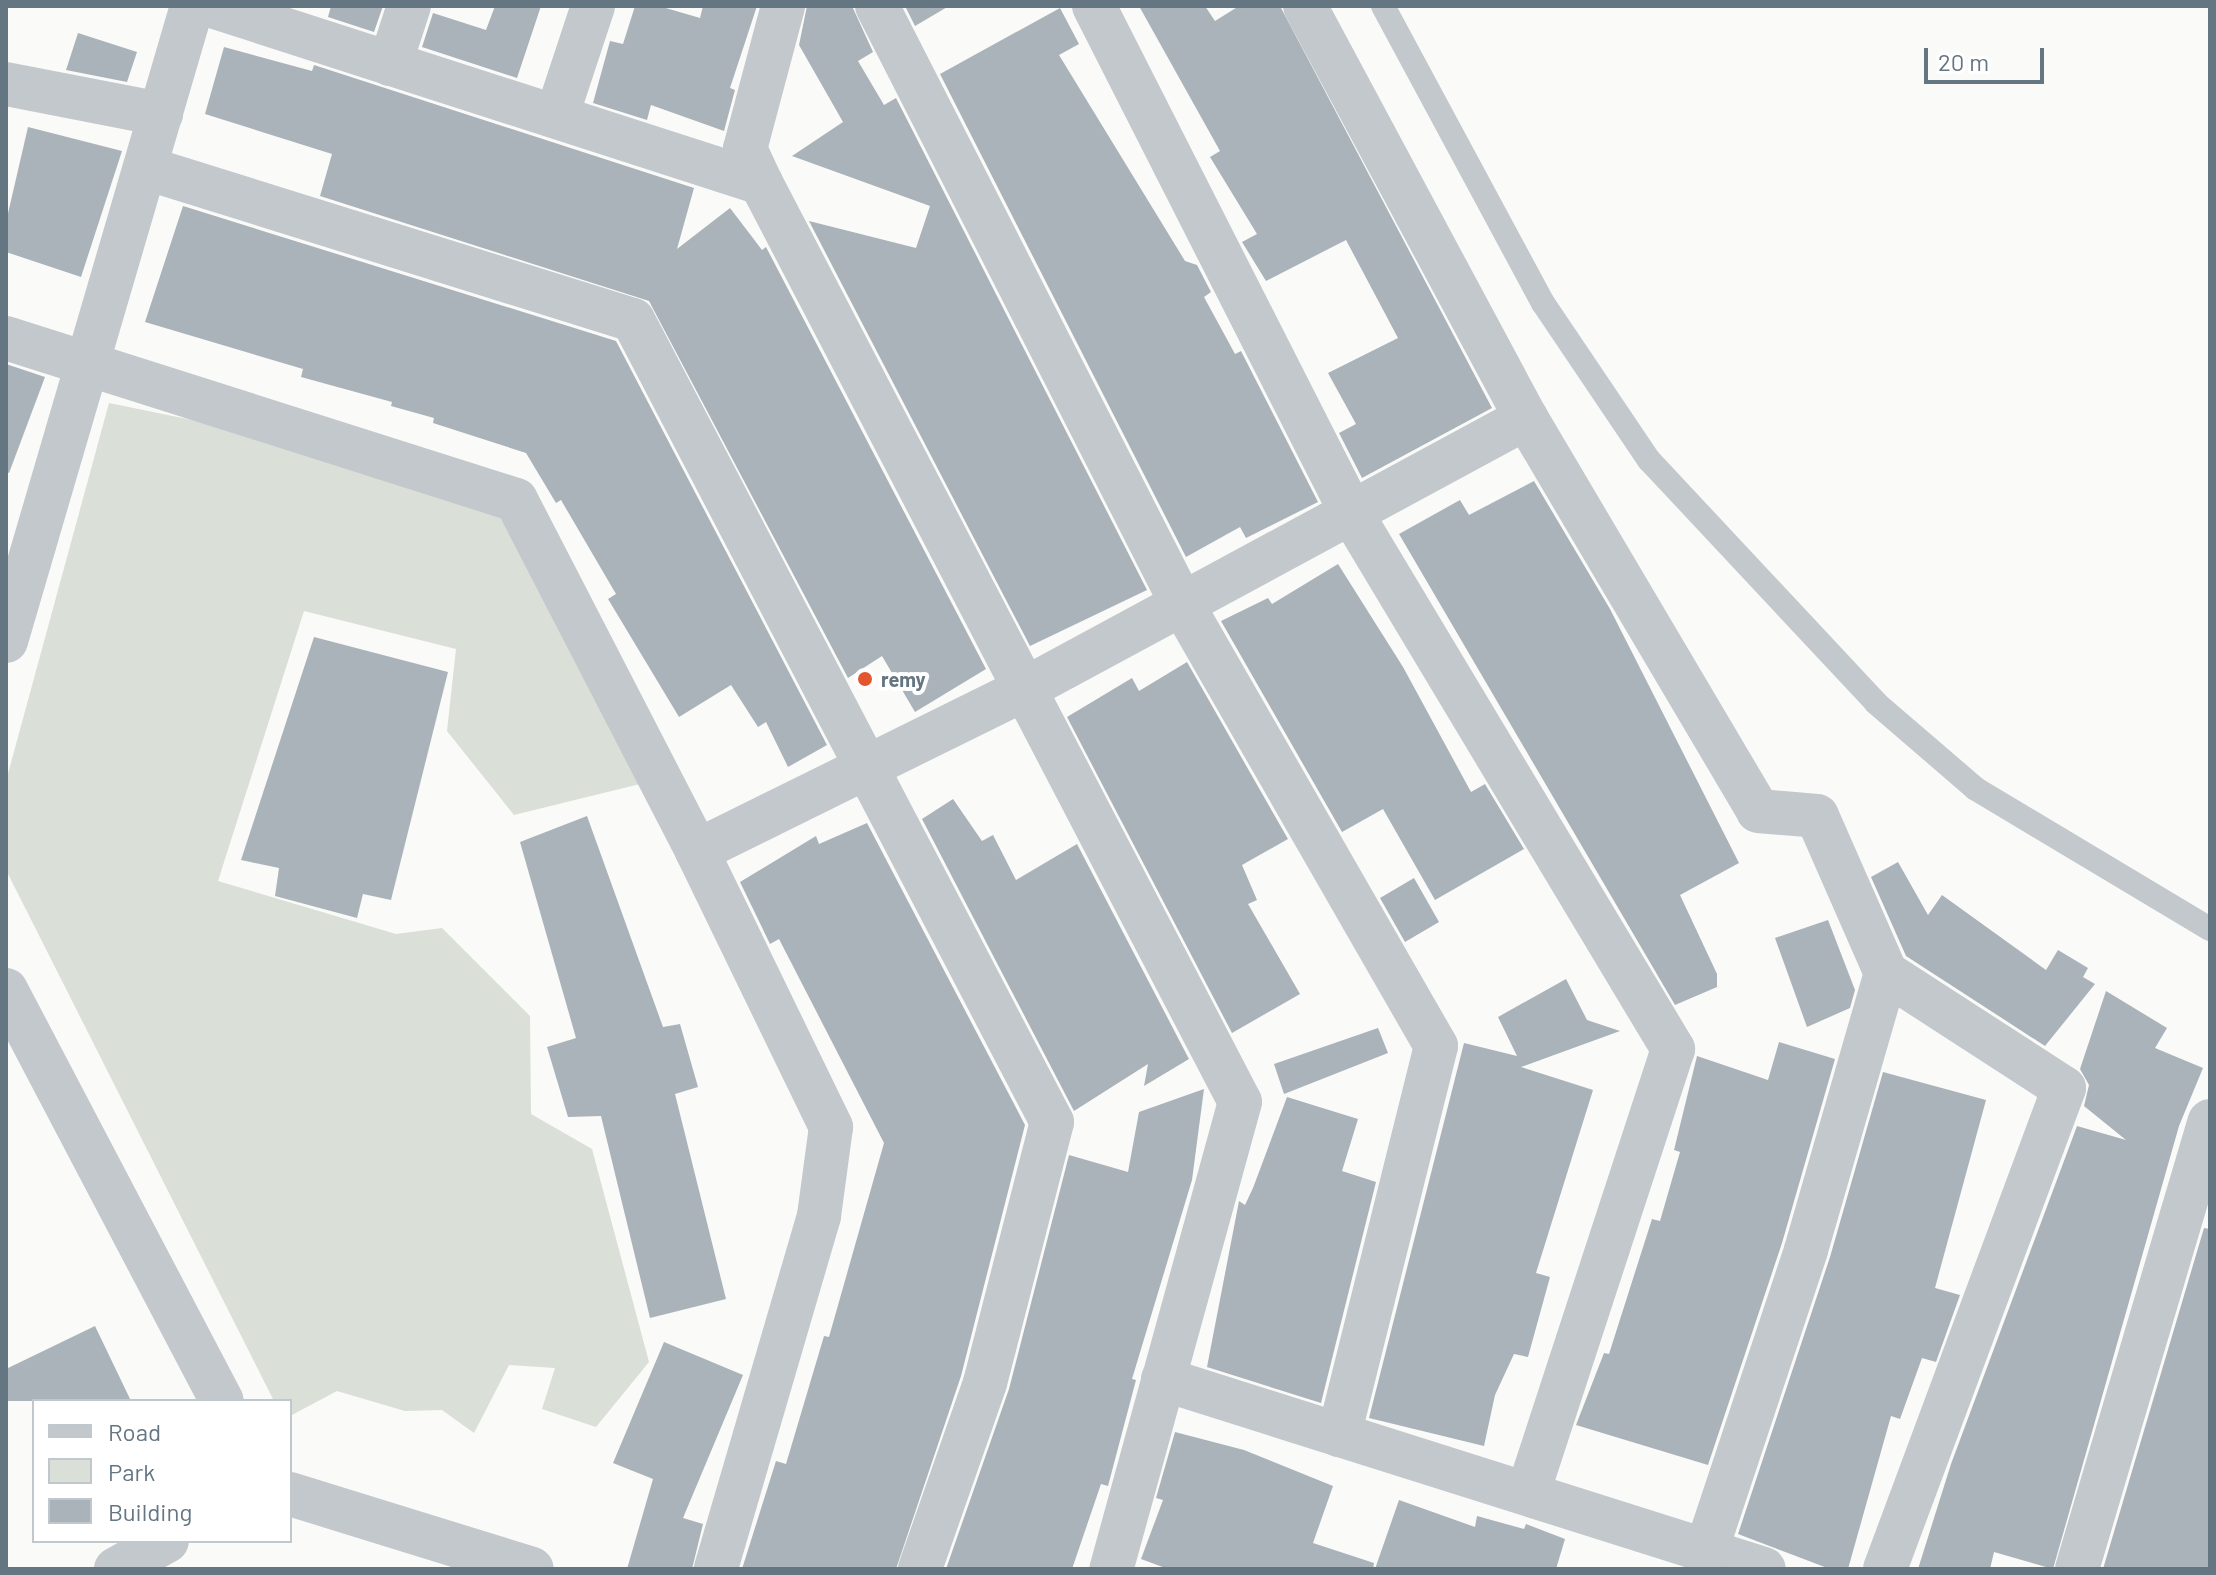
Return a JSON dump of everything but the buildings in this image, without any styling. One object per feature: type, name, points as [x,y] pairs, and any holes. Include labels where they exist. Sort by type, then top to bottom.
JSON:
[{"type":"street","points":[[6,641],[192,6]]},
{"type":"street","points":[[212,6],[761,183]]},
{"type":"street","points":[[390,64],[409,6]]},
{"type":"street","points":[[557,115],[593,6]]},
{"type":"street","points":[[783,6],[745,149],[1023,690],[1240,1102],[1163,1379],[1119,1567]]},
{"type":"street","points":[[877,6],[1181,602],[1436,1046],[1339,1435]]},
{"type":"street","points":[[1094,6],[1353,516],[1673,1049],[1528,1493]]},
{"type":"street","points":[[1305,6],[1526,418],[1758,811],[1817,816],[1886,973],[2064,1088],[1885,1569]]},
{"type":"street","points":[[6,84],[161,114]]},
{"type":"street","points":[[146,168],[633,320],[863,769],[1052,1122],[985,1383],[920,1569]]},
{"type":"street","points":[[6,338],[516,500],[697,851],[831,1127],[819,1216],[716,1569]]},
{"type":"street","points":[[697,851],[1023,690],[1181,602],[1353,516],[1526,418]]},
{"type":"street","points":[[1706,1551],[1806,1250],[1886,973]]},
{"type":"street","points":[[6,990],[221,1399]]},
{"type":"street","points":[[2077,1569],[2210,1121]]},
{"type":"street","points":[[1163,1379],[1764,1569]]},
{"type":"street","points":[[292,1495],[532,1569]]},
{"type":"street","points":[[116,1569],[163,1543]]},
{"type":"lane","points":[[1383,6],[1543,303],[1649,460],[1876,703],[1976,789],[2210,929]]},
{"type":"green space","points":[[109,403],[212,424],[502,506],[644,783],[514,815],[447,731],[456,649],[304,611],[218,881],[396,934],[442,928],[530,1016],[531,1114],[592,1149],[649,1362],[596,1427],[542,1409],[555,1368],[509,1365],[474,1433],[442,1410],[405,1411],[337,1391],[292,1415],[292,1399],[273,1399],[6,870],[6,781]]},
{"type":"place","name":"remy","points":[[865,679]]}]
